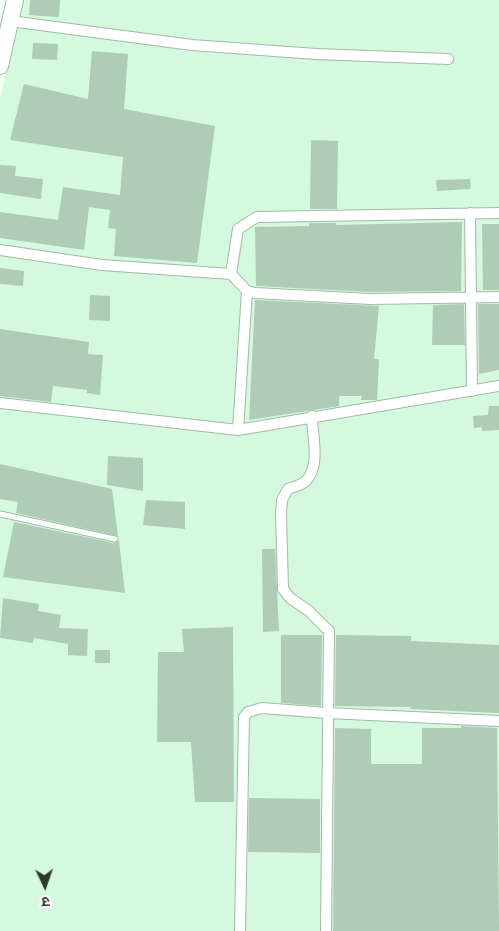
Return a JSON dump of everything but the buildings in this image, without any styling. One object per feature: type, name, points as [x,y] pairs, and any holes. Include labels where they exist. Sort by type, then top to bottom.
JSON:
[{"type":"main road","points":[[0,66],[15,0]]},
{"type":"street","points":[[10,22],[192,45],[316,54],[448,59]]},
{"type":"street","points":[[470,213],[472,391]]},
{"type":"street","points":[[231,274],[238,229],[257,217],[499,213]]},
{"type":"street","points":[[0,250],[102,265],[231,274],[247,290],[370,299],[499,297]]},
{"type":"street","points":[[238,430],[247,290]]},
{"type":"street","points":[[0,403],[238,430],[312,416],[499,386]]},
{"type":"street","points":[[312,416],[315,461],[311,473],[305,483],[288,489],[282,500],[282,572],[283,589],[290,598],[309,611],[329,631],[326,931]]},
{"type":"street","points":[[240,931],[244,717],[248,712],[262,708],[499,721]]},
{"type":"lane","points":[[0,514],[115,539]]},
{"type":"shaded area","points":[[23,0],[499,0],[499,931],[0,931],[0,100]]}]
